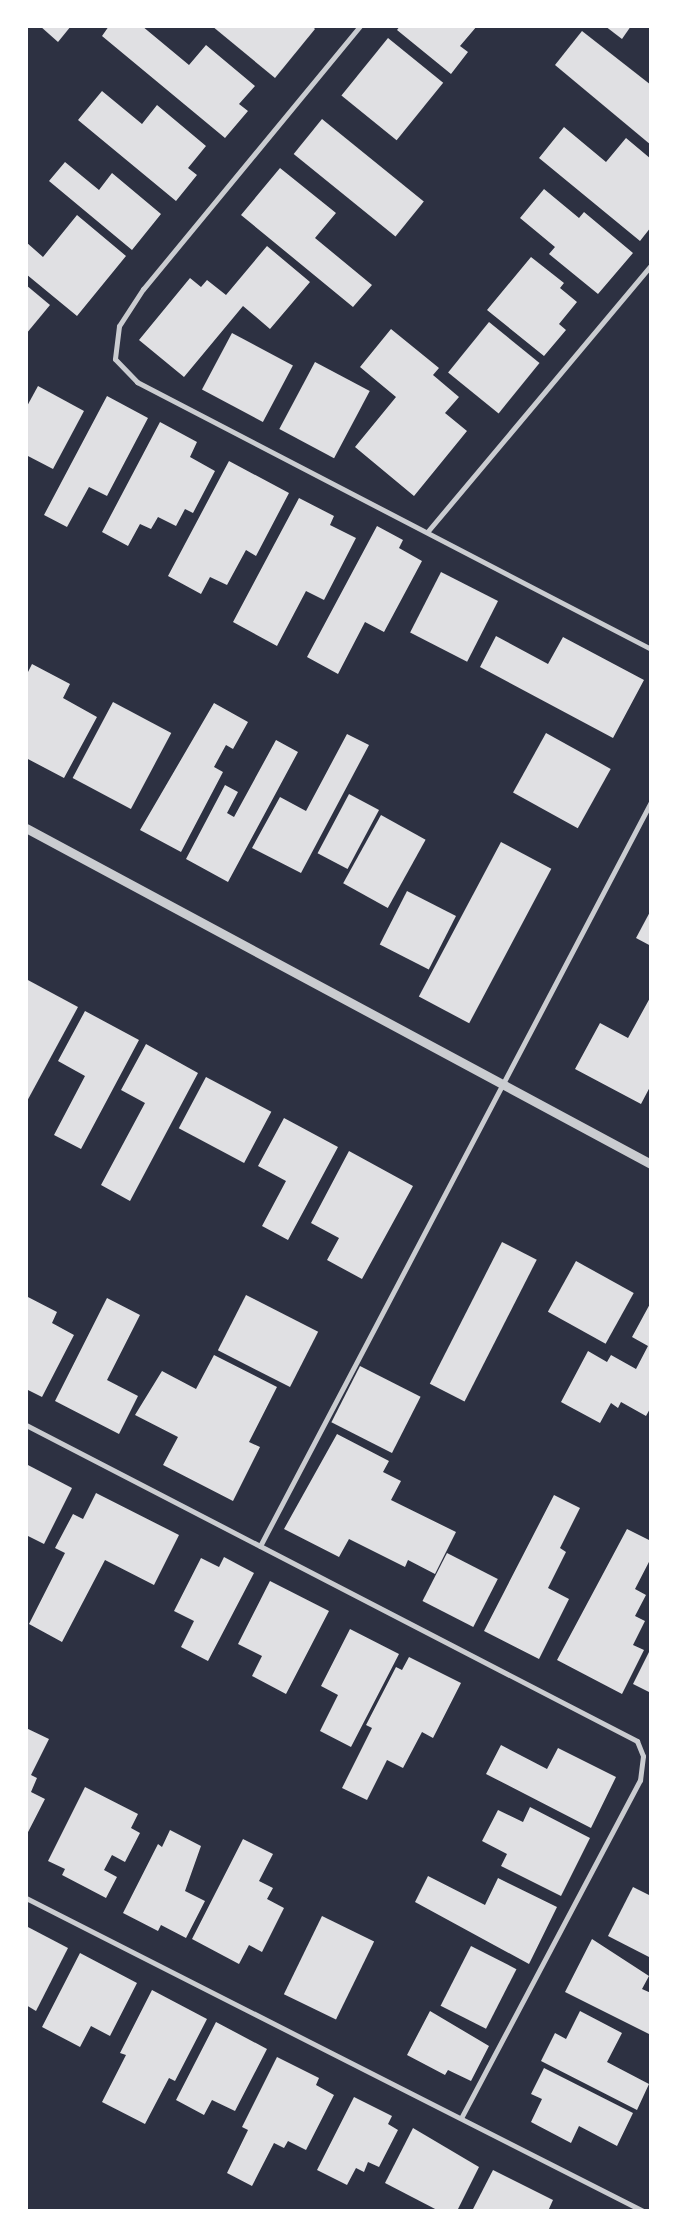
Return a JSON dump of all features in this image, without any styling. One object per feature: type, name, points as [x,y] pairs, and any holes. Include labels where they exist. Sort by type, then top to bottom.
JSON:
[{"type":"street","points":[[360,26],[143,289],[119,326],[115,358],[138,382],[651,648]]},
{"type":"street","points":[[428,531],[651,265]]},
{"type":"street","points":[[260,1546],[504,1086],[651,802]]},
{"type":"street","points":[[26,828],[651,1164]]},
{"type":"street","points":[[26,1425],[637,1741],[643,1756],[640,1780],[461,2118]]},
{"type":"street","points":[[26,1898],[642,2211]]},
{"type":"building","points":[[40,26],[71,26],[58,42]]},
{"type":"building","points":[[109,26],[142,26],[189,65],[206,45],[255,86],[239,104],[248,111],[225,138],[102,36]]},
{"type":"building","points":[[212,26],[312,26],[315,29],[275,78]]},
{"type":"building","points":[[400,26],[477,26],[460,46],[468,52],[451,74],[397,30]]},
{"type":"building","points":[[605,26],[631,26],[622,39]]},
{"type":"building","points":[[582,31],[651,85],[651,145],[555,65]]},
{"type":"building","points":[[388,38],[443,83],[397,140],[341,96]]},
{"type":"building","points":[[102,91],[142,124],[157,105],[206,146],[188,168],[197,175],[176,201],[78,120]]},
{"type":"building","points":[[322,119],[424,201],[395,236],[294,154]]},
{"type":"building","points":[[564,127],[606,162],[626,138],[651,159],[651,227],[640,241],[539,158]]},
{"type":"building","points":[[65,162],[99,190],[112,173],[161,214],[132,250],[49,181]]},
{"type":"building","points":[[280,168],[336,213],[315,238],[372,285],[353,307],[241,215]]},
{"type":"building","points":[[544,189],[579,218],[584,212],[633,253],[598,294],[549,254],[555,247],[520,218]]},
{"type":"building","points":[[77,215],[126,256],[77,316],[26,274],[26,242],[43,257]]},
{"type":"building","points":[[267,246],[310,282],[270,329],[243,306],[184,377],[139,340],[190,278],[201,287],[207,280],[226,295]]},
{"type":"building","points":[[531,257],[564,283],[560,288],[577,302],[559,324],[566,330],[544,356],[487,310]]},
{"type":"building","points":[[26,285],[50,305],[26,334]]},
{"type":"building","points":[[489,322],[540,363],[499,413],[448,373]]},
{"type":"building","points":[[391,329],[439,368],[433,375],[459,397],[445,413],[467,431],[414,496],[355,447],[396,397],[360,367]]},
{"type":"building","points":[[232,333],[293,365],[263,422],[202,390]]},
{"type":"building","points":[[315,362],[370,391],[334,458],[279,429]]},
{"type":"building","points":[[38,386],[84,411],[53,469],[26,455],[26,408]]},
{"type":"building","points":[[107,396],[148,418],[107,496],[89,487],[67,527],[44,515]]},
{"type":"building","points":[[160,422],[197,442],[190,457],[215,471],[193,513],[185,509],[176,526],[158,517],[151,529],[140,524],[128,546],[102,532]]},
{"type":"building","points":[[229,461],[289,493],[256,556],[246,550],[227,585],[210,577],[201,594],[168,576]]},
{"type":"building","points":[[299,498],[334,516],[330,525],[356,538],[324,600],[306,591],[277,646],[233,622]]},
{"type":"building","points":[[377,526],[403,540],[399,548],[422,561],[384,632],[365,622],[338,674],[307,657]]},
{"type":"building","points":[[441,572],[498,601],[467,662],[410,633]]},
{"type":"building","points":[[496,636],[548,664],[563,637],[644,680],[613,738],[480,667]]},
{"type":"building","points":[[32,664],[70,684],[63,698],[97,717],[64,778],[26,758],[26,676]]},
{"type":"building","points":[[113,702],[171,733],[131,809],[73,778]]},
{"type":"building","points":[[214,703],[248,722],[233,749],[226,745],[214,767],[223,772],[181,852],[140,830]]},
{"type":"building","points":[[546,733],[611,769],[578,828],[513,792]]},
{"type":"building","points":[[347,734],[369,745],[301,873],[252,848],[280,797],[306,811]]},
{"type":"building","points":[[276,740],[298,752],[228,882],[186,859],[225,785],[238,792],[227,813],[234,817]]},
{"type":"building","points":[[349,794],[379,810],[348,869],[318,853]]},
{"type":"building","points":[[381,815],[426,840],[388,908],[343,883]]},
{"type":"building","points":[[501,842],[551,869],[469,1023],[419,997]]},
{"type":"building","points":[[407,891],[456,916],[429,969],[380,944]]},
{"type":"building","points":[[651,910],[651,946],[636,938]]},
{"type":"building","points":[[26,979],[78,1007],[26,1103]]},
{"type":"building","points":[[651,996],[651,1085],[641,1104],[575,1069],[600,1023],[628,1038]]},
{"type":"building","points":[[85,1011],[139,1040],[81,1149],[54,1135],[85,1076],[58,1061]]},
{"type":"building","points":[[146,1044],[198,1073],[130,1201],[101,1185],[145,1103],[121,1090]]},
{"type":"building","points":[[206,1077],[271,1112],[244,1163],[179,1128]]},
{"type":"building","points":[[284,1118],[338,1147],[288,1240],[262,1226],[286,1181],[258,1166]]},
{"type":"building","points":[[349,1151],[413,1186],[362,1279],[327,1260],[339,1238],[311,1223]]},
{"type":"building","points":[[502,1242],[537,1260],[465,1401],[430,1384]]},
{"type":"building","points":[[576,1261],[634,1293],[606,1344],[548,1312]]},
{"type":"building","points":[[246,1295],[318,1332],[290,1387],[218,1350]]},
{"type":"building","points":[[26,1296],[57,1312],[52,1323],[74,1335],[42,1397],[26,1389]]},
{"type":"building","points":[[107,1298],[140,1315],[107,1380],[138,1396],[119,1434],[55,1401]]},
{"type":"building","points":[[651,1302],[651,1407],[646,1416],[621,1402],[618,1408],[611,1403],[600,1423],[561,1402],[588,1351],[607,1362],[611,1355],[636,1369],[648,1346],[632,1337]]},
{"type":"building","points":[[214,1355],[277,1387],[249,1442],[260,1447],[233,1501],[163,1465],[178,1437],[135,1415],[162,1371],[196,1389]]},
{"type":"building","points":[[360,1366],[421,1397],[392,1453],[331,1422]]},
{"type":"building","points":[[337,1434],[389,1461],[383,1472],[401,1481],[391,1500],[456,1532],[435,1574],[408,1560],[405,1567],[349,1539],[339,1557],[284,1529]]},
{"type":"building","points":[[26,1464],[72,1488],[44,1544],[26,1535]]},
{"type":"building","points":[[96,1493],[179,1535],[154,1585],[105,1560],[62,1642],[29,1624],[65,1553],[55,1548],[73,1514],[83,1519]]},
{"type":"building","points":[[554,1495],[580,1508],[560,1548],[566,1552],[548,1588],[569,1599],[539,1659],[484,1631]]},
{"type":"building","points":[[627,1529],[651,1541],[651,1558],[635,1589],[646,1595],[635,1616],[645,1621],[633,1645],[644,1650],[622,1694],[557,1660]]},
{"type":"building","points":[[447,1553],[498,1579],[473,1627],[422,1601]]},
{"type":"building","points":[[224,1557],[254,1573],[208,1661],[181,1647],[194,1621],[174,1611],[201,1558],[219,1567]]},
{"type":"building","points":[[270,1581],[329,1611],[286,1694],[252,1676],[262,1656],[238,1644]]},
{"type":"building","points":[[350,1629],[399,1654],[351,1747],[320,1731],[338,1695],[321,1686]]},
{"type":"building","points":[[651,1648],[651,1693],[633,1684]]},
{"type":"building","points":[[409,1657],[461,1683],[433,1738],[422,1732],[403,1768],[387,1760],[367,1800],[342,1788],[372,1728],[366,1725],[396,1667],[402,1670]]},
{"type":"building","points":[[26,1728],[49,1739],[31,1775],[37,1778],[31,1792],[45,1799],[26,1836]]},
{"type":"building","points":[[501,1745],[547,1769],[558,1748],[616,1777],[591,1828],[486,1774]]},
{"type":"building","points":[[85,1787],[138,1814],[131,1828],[140,1833],[125,1862],[112,1855],[104,1870],[117,1877],[106,1898],[62,1875],[65,1869],[48,1861]]},
{"type":"building","points":[[530,1807],[590,1838],[561,1896],[501,1866],[507,1854],[482,1841],[498,1810],[523,1822]]},
{"type":"building","points":[[170,1830],[201,1846],[185,1891],[205,1901],[186,1938],[161,1925],[158,1931],[123,1913],[158,1844],[162,1847]]},
{"type":"building","points":[[243,1839],[273,1854],[259,1881],[273,1888],[267,1899],[284,1908],[262,1952],[249,1945],[239,1964],[192,1939]]},
{"type":"building","points":[[428,1876],[485,1905],[498,1878],[557,1907],[529,1964],[415,1902]]},
{"type":"building","points":[[633,1887],[651,1896],[651,1958],[608,1936]]},
{"type":"building","points":[[322,1916],[374,1941],[336,2020],[284,1994]]},
{"type":"building","points":[[26,1926],[68,1948],[36,2011],[26,2005]]},
{"type":"building","points":[[592,1939],[649,1976],[642,1989],[651,1993],[651,2035],[565,1992]]},
{"type":"building","points":[[471,1946],[516,1969],[486,2029],[441,2006]]},
{"type":"building","points":[[80,1953],[137,1983],[110,2036],[91,2026],[80,2047],[42,2027]]},
{"type":"building","points":[[152,1990],[207,2019],[175,2081],[169,2078],[145,2124],[102,2102],[126,2055],[120,2053]]},
{"type":"building","points":[[430,2011],[489,2046],[471,2081],[448,2070],[445,2075],[407,2055]]},
{"type":"building","points":[[580,2011],[622,2033],[607,2062],[649,2084],[637,2110],[541,2061],[555,2033],[566,2039]]},
{"type":"building","points":[[216,2022],[267,2049],[235,2111],[212,2100],[204,2115],[176,2100]]},
{"type":"building","points":[[277,2057],[319,2078],[316,2085],[334,2095],[306,2150],[288,2141],[284,2148],[274,2143],[252,2186],[227,2173],[248,2130],[242,2127]]},
{"type":"building","points":[[544,2068],[633,2113],[617,2146],[579,2126],[571,2143],[531,2122],[542,2099],[531,2094]]},
{"type":"building","points":[[354,2097],[392,2116],[388,2124],[398,2130],[379,2167],[368,2162],[364,2172],[356,2168],[347,2185],[317,2170]]},
{"type":"building","points":[[413,2128],[479,2167],[457,2211],[439,2211],[385,2183]]},
{"type":"building","points":[[493,2170],[553,2200],[548,2211],[472,2211]]}]
